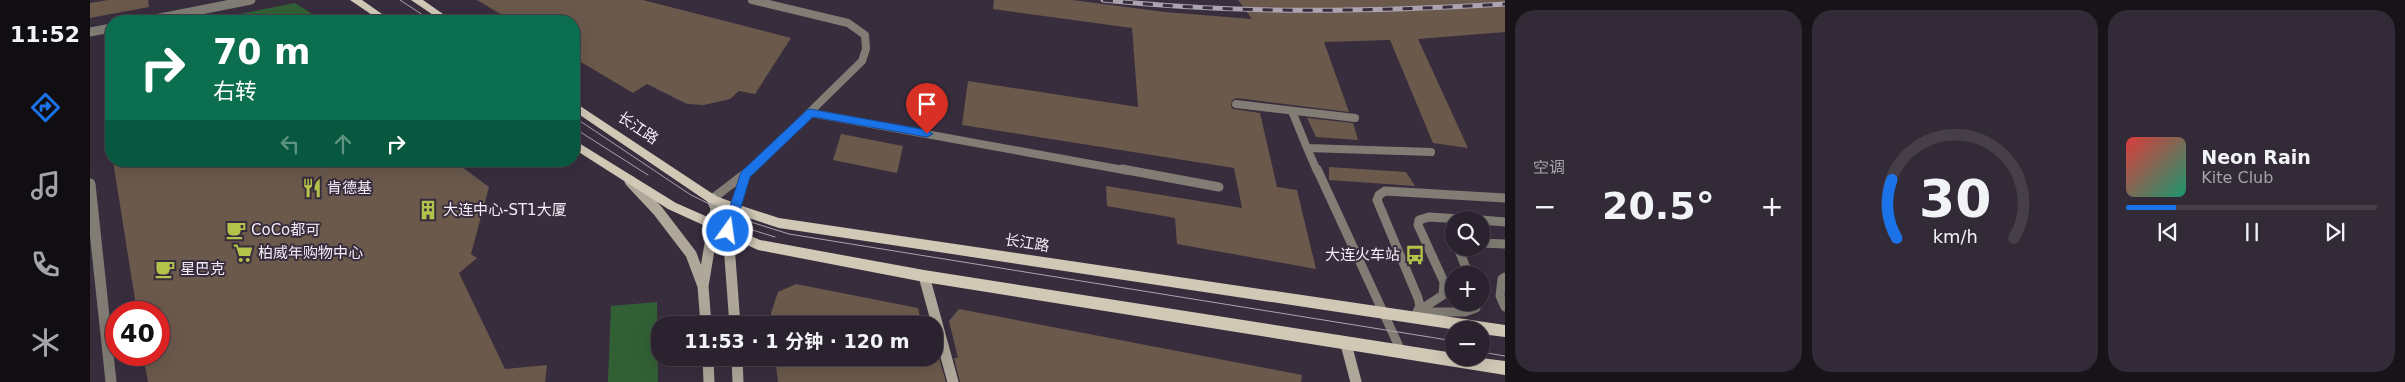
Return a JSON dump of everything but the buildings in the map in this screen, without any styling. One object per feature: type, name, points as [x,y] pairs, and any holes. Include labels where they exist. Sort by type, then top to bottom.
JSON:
[{"type":"main road","points":[[355,0],[378,15]]},
{"type":"main road","points":[[416,0],[439,15]]},
{"type":"main road","name":"长江路","points":[[580,110],[712,199],[733,209],[789,225],[1505,331]]},
{"type":"main road","points":[[580,148],[672,206],[758,244],[924,276],[1505,368]]},
{"type":"street","points":[[175,15],[251,0]]},
{"type":"street","points":[[90,32],[105,29]]},
{"type":"street","points":[[629,180],[658,211],[691,254],[704,286]]},
{"type":"street","points":[[90,184],[111,382]]},
{"type":"street","points":[[706,316],[704,286],[716,208],[712,199]]},
{"type":"street","points":[[733,209],[728,231],[734,316]]},
{"type":"street","points":[[924,276],[953,382]]},
{"type":"street","points":[[1346,344],[1356,382]]},
{"type":"street","points":[[708,366],[709,382]]},
{"type":"street","points":[[737,366],[738,382]]},
{"type":"lane","points":[[712,199],[745,175],[810,113],[862,61],[866,49],[865,35],[848,23],[752,0]]},
{"type":"lane","points":[[1236,104],[1355,118]]},
{"type":"lane","points":[[1292,111],[1307,148],[1389,313],[1402,353]]},
{"type":"lane","points":[[810,113],[1219,186]]},
{"type":"lane","points":[[1307,148],[1431,152]]},
{"type":"lane","points":[[733,209],[745,175]]},
{"type":"lane","points":[[1417,312],[1420,306],[1418,298],[1377,200],[1379,195],[1385,191],[1505,198]]},
{"type":"lane","points":[[1417,312],[1444,295],[1444,282],[1418,225],[1419,220],[1429,217],[1445,218]]},
{"type":"lane","points":[[1490,221],[1505,222]]},
{"type":"lane","points":[[1490,243],[1505,244]]},
{"type":"lane","points":[[1505,277],[1502,279],[1500,296],[1505,306]]},
{"type":"lane","points":[[1389,313],[1468,311]]},
{"type":"green space","points":[[295,3],[314,15],[234,15]]},
{"type":"green space","points":[[657,302],[657,316],[651,316],[651,366],[658,366],[658,382],[608,382],[611,306]]},
{"type":"tram line","points":[[400,0],[423,15]]},
{"type":"tram line","points":[[580,121],[691,195],[738,218],[789,234],[1445,340]]},
{"type":"tram line","points":[[580,132],[648,175]]},
{"type":"tram line","points":[[710,213],[730,223],[775,237]]},
{"type":"tram line","points":[[1490,354],[1505,356]]},
{"type":"railway","points":[[1103,0],[1153,5],[1253,10],[1404,9],[1505,4]]},
{"type":"place","name":"肯德基","points":[[312,188]]},
{"type":"place","name":"大连中心-ST1大厦","points":[[428,210]]},
{"type":"place","name":"CoCo都可","points":[[236,230]]},
{"type":"place","name":"柏威年购物中心","points":[[243,253]]},
{"type":"place","name":"大连火车站","points":[[1415,255]]},
{"type":"place","name":"星巴克","points":[[165,269]]},
{"type":"route","points":[[728,231],[731,215],[745,175],[810,113],[927,134]]}]
